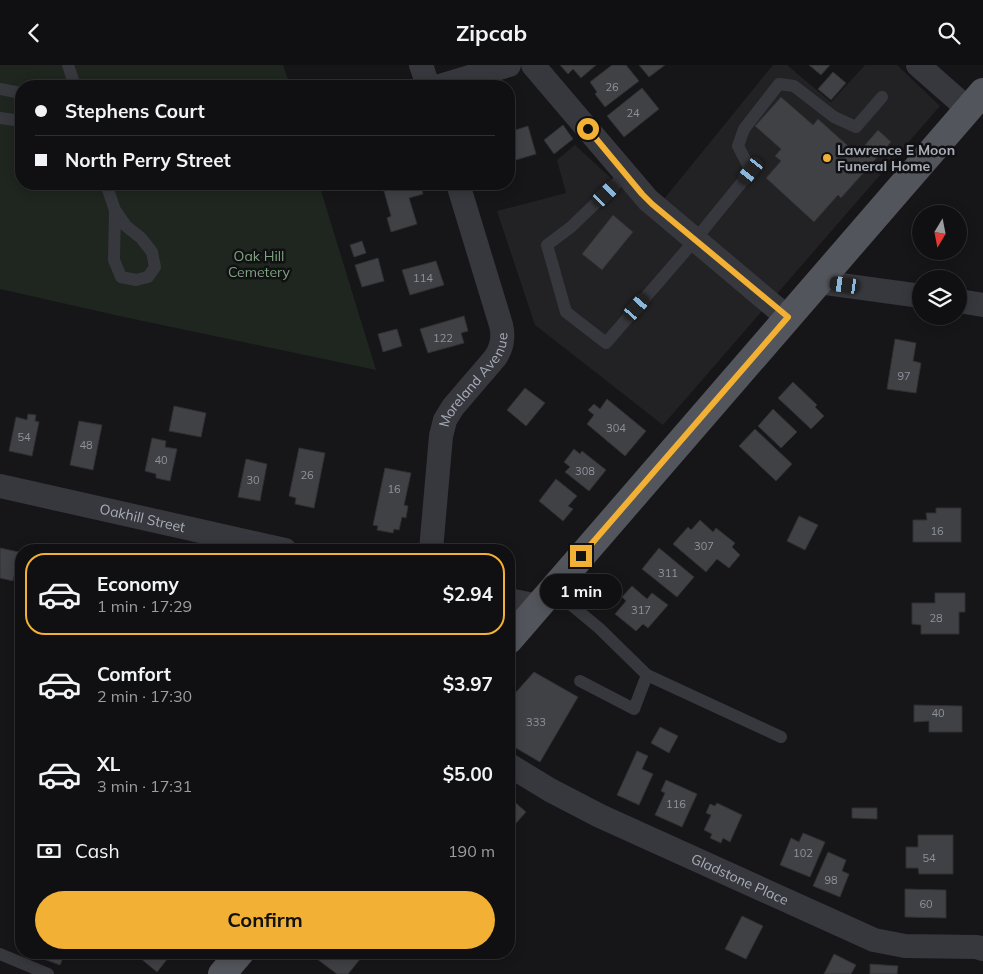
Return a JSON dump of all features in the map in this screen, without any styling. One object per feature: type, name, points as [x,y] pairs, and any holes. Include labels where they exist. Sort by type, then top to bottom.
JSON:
[{"type":"main road","points":[[515,633],[976,101]]},
{"type":"main road","points":[[222,974],[235,959]]},
{"type":"street","points":[[421,65],[426,80]]},
{"type":"street","points":[[460,80],[509,65]]},
{"type":"street","points":[[533,65],[652,204],[788,317]]},
{"type":"street","points":[[918,65],[976,101]]},
{"type":"street","name":"Moreland Avenue","points":[[431,544],[440,437],[445,420],[453,407],[495,358],[500,349],[503,336],[460,190]]},
{"type":"street","points":[[819,282],[912,295]]},
{"type":"street","points":[[967,302],[983,305]]},
{"type":"street","name":"Oakhill Street","points":[[0,486],[258,544]]},
{"type":"street","points":[[515,600],[545,598]]},
{"type":"street","name":"Gladstone Place","points":[[515,769],[550,790],[600,816],[869,939],[905,946],[977,947],[983,949]]},
{"type":"lane","points":[[68,65],[73,80]]},
{"type":"lane","points":[[626,174],[571,227],[547,245],[566,312],[606,343],[695,240],[751,171],[738,146],[744,129],[779,84],[794,86],[834,117],[856,127],[882,97]]},
{"type":"lane","points":[[0,89],[15,92]]},
{"type":"lane","points":[[0,118],[15,120]]},
{"type":"lane","points":[[108,190],[115,210],[126,226],[141,238],[152,252],[155,267],[148,277],[136,280],[121,277],[114,260],[115,210]]},
{"type":"lane","points":[[545,598],[599,628],[647,675],[780,737]]},
{"type":"lane","points":[[580,681],[634,709],[647,675]]},
{"type":"lane","points":[[0,954],[48,974]]},
{"type":"shaded area","points":[[773,65],[787,65],[831,102],[865,65],[897,65],[940,106],[663,425],[535,325],[497,211],[566,193],[557,160],[575,145],[651,215]]},
{"type":"green space","name":"Oak Hill Cemetery","points":[[0,65],[283,65],[288,80],[15,80],[15,190],[321,190],[376,370],[124,317],[0,289]]},
{"type":"building","points":[[560,65],[596,65],[581,78],[573,69],[568,74]]},
{"type":"building","points":[[612,65],[626,65],[639,81],[605,107],[595,94],[597,92],[590,82]]},
{"type":"building","points":[[639,65],[665,65],[649,77]]},
{"type":"building","points":[[809,65],[830,65],[821,75]]},
{"type":"building","points":[[833,72],[846,83],[831,100],[818,89]]},
{"type":"building","points":[[642,88],[659,109],[624,137],[607,116]]},
{"type":"building","name":"Lawrence E Moon Funeral Home","points":[[781,97],[813,125],[818,119],[857,154],[878,130],[891,142],[841,198],[838,195],[814,222],[766,178],[781,161],[775,156],[781,149],[755,126]]},
{"type":"building","points":[[563,125],[573,139],[554,154],[544,140]]},
{"type":"building","points":[[528,126],[536,154],[515,160],[515,130]]},
{"type":"building","points":[[384,190],[422,190],[423,194],[409,198],[417,224],[391,232],[387,218],[391,216]]},
{"type":"building","points":[[613,215],[633,232],[602,270],[582,254]]},
{"type":"building","points":[[362,241],[366,253],[354,257],[350,245]]},
{"type":"building","points":[[378,258],[384,281],[362,287],[355,265]]},
{"type":"building","points":[[436,261],[444,285],[410,295],[402,270]]},
{"type":"building","points":[[464,316],[468,331],[461,333],[464,343],[428,353],[420,329]]},
{"type":"building","points":[[397,329],[402,346],[383,352],[378,334]]},
{"type":"building","points":[[895,339],[916,343],[913,361],[921,363],[916,393],[887,389]]},
{"type":"building","points":[[793,382],[817,405],[815,407],[824,416],[811,429],[778,398]]},
{"type":"building","points":[[525,388],[545,403],[526,426],[507,410]]},
{"type":"building","points":[[607,399],[646,431],[625,456],[587,424],[594,415],[588,410],[594,404],[600,409]]},
{"type":"building","points":[[174,406],[206,413],[201,437],[169,431]]},
{"type":"building","points":[[773,409],[797,432],[781,448],[758,426]]},
{"type":"building","points":[[28,414],[36,415],[35,421],[39,422],[32,456],[9,451],[16,417],[27,420]]},
{"type":"building","points":[[79,421],[102,425],[93,470],[70,465]]},
{"type":"building","points":[[755,429],[792,464],[776,481],[739,446]]},
{"type":"building","points":[[152,438],[166,441],[165,447],[177,449],[170,481],[156,478],[156,474],[145,471]]},
{"type":"building","points":[[299,448],[325,453],[314,508],[295,504],[296,498],[289,496]]},
{"type":"building","points":[[574,449],[580,454],[582,451],[606,470],[589,491],[565,472],[570,467],[564,462]]},
{"type":"building","points":[[246,459],[267,464],[260,501],[238,497]]},
{"type":"building","points":[[385,468],[411,473],[404,505],[408,506],[406,518],[402,517],[399,530],[394,529],[393,533],[377,530],[378,526],[373,525]]},
{"type":"building","points":[[556,479],[577,496],[568,506],[573,509],[563,521],[539,501]]},
{"type":"building","points":[[936,508],[961,508],[961,542],[913,542],[913,520],[927,520],[926,513],[936,513]]},
{"type":"building","points":[[799,516],[818,525],[805,550],[787,541]]},
{"type":"building","points":[[700,520],[713,532],[716,528],[735,543],[732,547],[740,555],[729,568],[717,559],[706,572],[673,544],[688,527],[691,530]]},
{"type":"building","points":[[0,548],[15,551],[13,581],[0,578]]},
{"type":"building","points":[[659,548],[694,577],[677,597],[642,569]]},
{"type":"building","points":[[632,586],[647,599],[652,593],[668,605],[648,628],[643,624],[636,631],[615,614],[626,601],[622,597]]},
{"type":"building","points":[[935,593],[965,593],[965,612],[959,612],[959,634],[921,634],[921,625],[912,624],[912,603],[935,603]]},
{"type":"building","points":[[534,672],[578,697],[540,762],[515,747],[515,693]]},
{"type":"building","points":[[914,705],[962,706],[962,732],[929,732],[929,721],[914,722]]},
{"type":"building","points":[[660,727],[678,736],[669,753],[651,743]]},
{"type":"building","points":[[637,751],[648,756],[642,769],[653,774],[639,805],[617,795]]},
{"type":"building","points":[[666,780],[697,794],[682,827],[655,815],[665,793],[661,791]]},
{"type":"building","points":[[515,802],[526,812],[515,824]]},
{"type":"building","points":[[717,803],[742,815],[730,842],[723,838],[721,843],[710,838],[712,834],[704,830],[711,815],[706,813],[710,804],[715,806]]},
{"type":"building","points":[[852,808],[877,808],[877,819],[852,818]]},
{"type":"building","points":[[803,833],[825,842],[810,877],[780,865],[791,838],[799,842]]},
{"type":"building","points":[[918,835],[953,835],[953,874],[919,874],[918,868],[906,868],[906,847],[918,847]]},
{"type":"building","points":[[828,852],[846,860],[842,871],[849,874],[840,897],[813,886]]},
{"type":"building","points":[[905,889],[946,890],[946,918],[905,917]]},
{"type":"building","points":[[742,916],[763,926],[746,959],[725,949]]},
{"type":"building","points":[[834,954],[856,965],[851,974],[824,974]]},
{"type":"building","points":[[44,959],[62,959],[60,965]]},
{"type":"building","points":[[141,959],[167,959],[157,972]]},
{"type":"building","points":[[317,959],[360,959],[348,974],[337,974]]},
{"type":"building","points":[[870,964],[898,966],[897,974],[870,974]]},
{"type":"place","name":"Lawrence E Moon Funeral Home","points":[[827,158]]},
{"type":"route","points":[[581,556],[788,317],[652,204],[588,129]]}]
